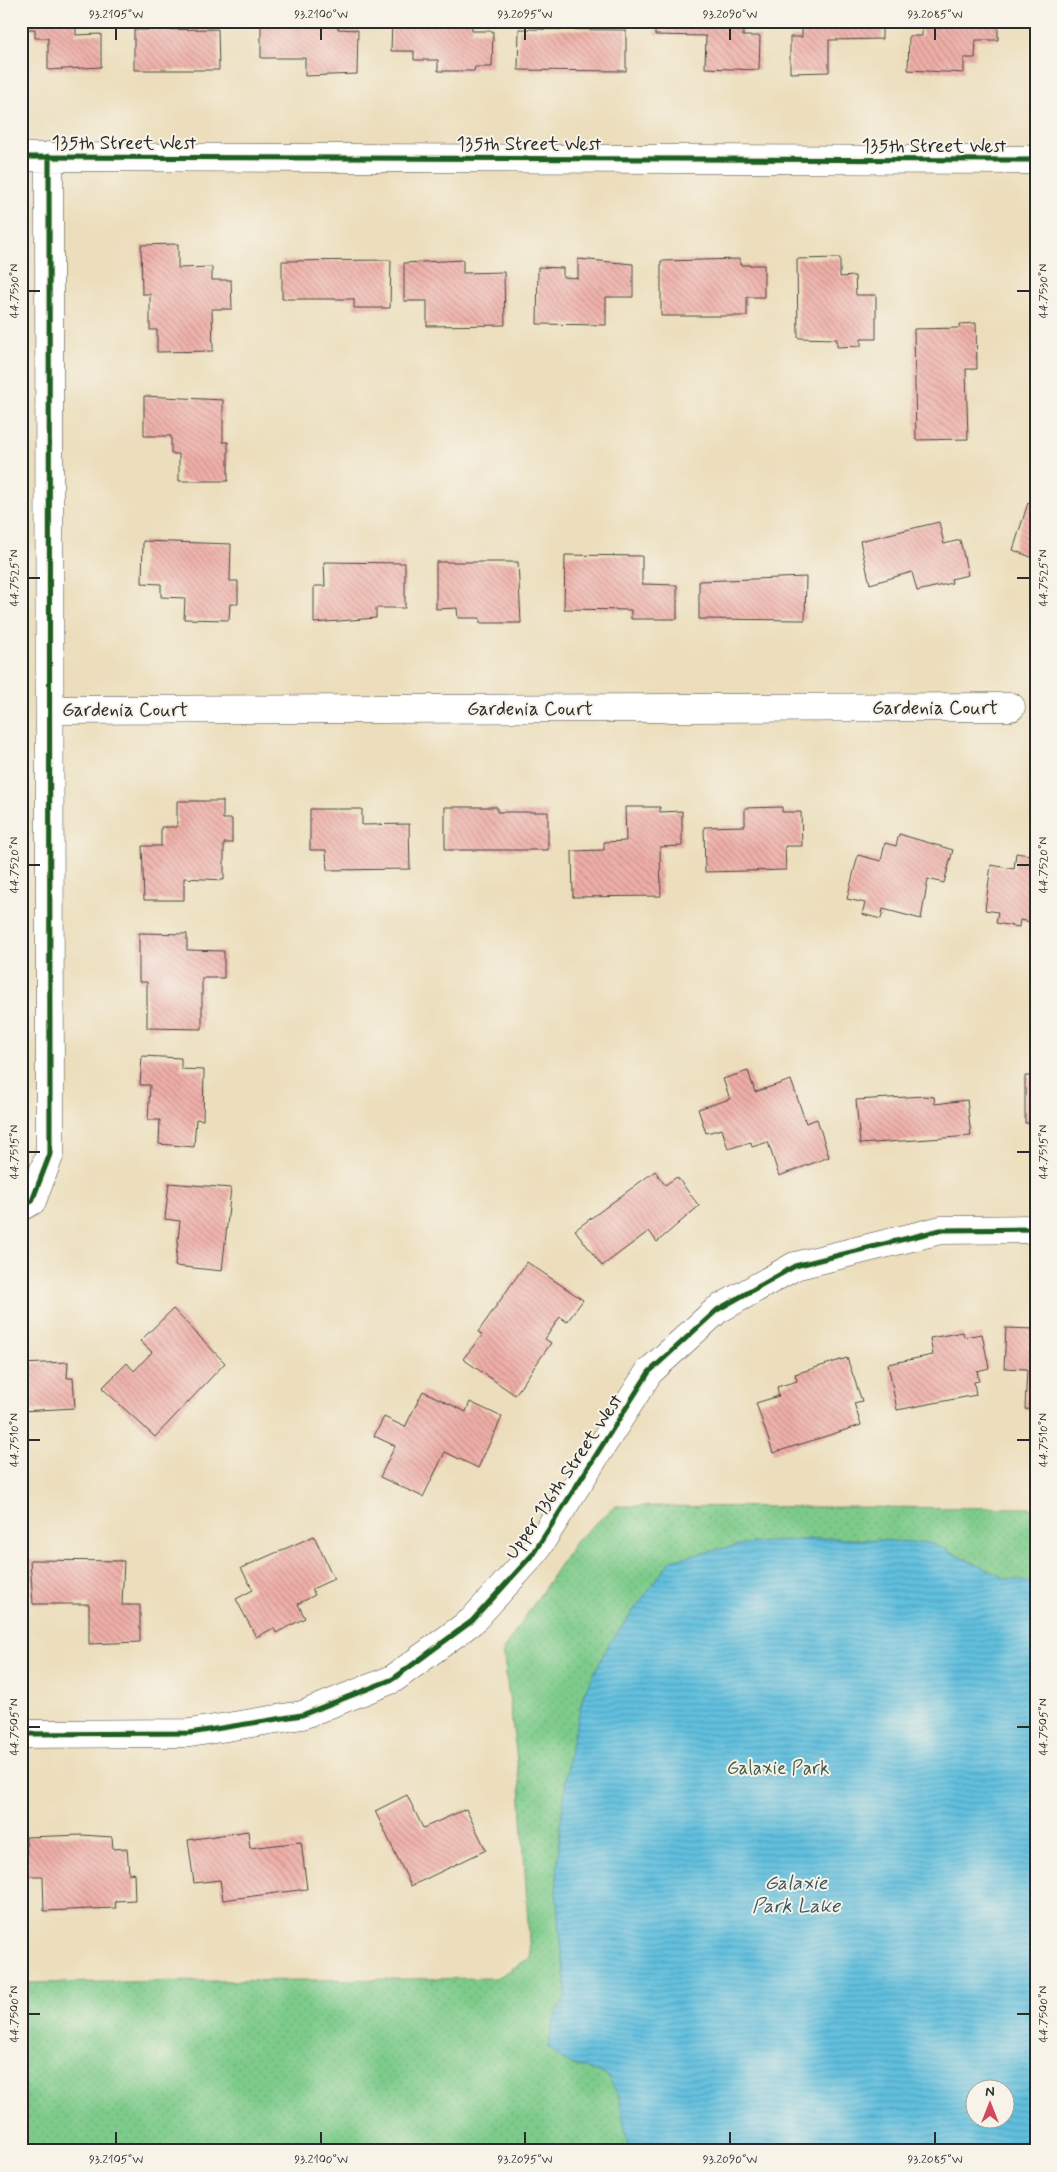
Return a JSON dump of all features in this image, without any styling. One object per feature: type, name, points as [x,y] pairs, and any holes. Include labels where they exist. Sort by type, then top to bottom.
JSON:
[{"type":"street","name":"135th Street West","points":[[21,156],[1036,160]]},
{"type":"street","points":[[21,1207],[32,1201],[50,1154],[49,156]]},
{"type":"street","name":"Gardenia Court","points":[[50,710],[1011,707]]},
{"type":"street","name":"Upper 136th Street West","points":[[21,1734],[190,1733],[302,1715],[393,1679],[472,1621],[533,1554],[649,1372],[717,1310],[795,1266],[941,1230],[1036,1229]]},
{"type":"green space","name":"Galaxie Park Lake","points":[[615,1506],[1036,1508],[1036,2151],[21,2151],[21,1983],[497,1978],[530,1958],[520,1784],[503,1650],[576,1541]]},
{"type":"water","name":"Galaxie Park Lake","points":[[829,1538],[932,1543],[1007,1579],[1036,1583],[1036,2151],[629,2151],[619,2096],[606,2075],[565,2062],[548,2048],[553,2022],[566,1995],[556,1892],[560,1826],[570,1749],[584,1693],[609,1644],[671,1560],[743,1544]]},
{"type":"building","points":[[21,21],[76,21],[76,35],[101,34],[101,67],[48,70],[48,38],[35,38],[35,29],[21,29]]},
{"type":"building","points":[[261,21],[338,21],[338,29],[358,30],[357,74],[305,76],[305,58],[261,58]]},
{"type":"building","points":[[392,21],[472,21],[472,31],[493,31],[492,67],[475,67],[474,71],[438,71],[438,60],[414,60],[414,51],[391,51]]},
{"type":"building","points":[[655,21],[743,21],[743,36],[760,36],[759,70],[705,68],[706,36],[655,35]]},
{"type":"building","points":[[802,21],[882,21],[882,39],[829,40],[829,72],[790,73],[790,37],[802,37]]},
{"type":"building","points":[[922,21],[998,21],[998,40],[976,40],[975,58],[964,58],[964,73],[908,70],[909,36],[922,36]]},
{"type":"building","points":[[218,29],[219,70],[134,70],[134,30]]},
{"type":"building","points":[[519,29],[626,30],[626,71],[518,70]]},
{"type":"building","points":[[178,244],[178,268],[212,267],[212,280],[231,280],[232,309],[212,309],[213,351],[157,352],[157,330],[150,330],[150,294],[142,294],[141,245]]},
{"type":"building","points":[[840,258],[840,277],[855,276],[856,295],[876,295],[876,339],[861,339],[861,346],[837,347],[837,339],[798,338],[797,259]]},
{"type":"building","points":[[578,259],[633,264],[633,297],[606,297],[606,325],[537,324],[538,267],[563,268],[563,277],[578,278]]},
{"type":"building","points":[[740,259],[740,265],[764,265],[764,297],[747,297],[747,316],[661,316],[661,261]]},
{"type":"building","points":[[391,260],[390,308],[354,308],[354,299],[282,299],[282,261]]},
{"type":"building","points":[[463,260],[463,273],[504,272],[505,325],[427,326],[427,301],[404,301],[404,263]]},
{"type":"building","points":[[1034,264],[1036,264],[1036,302],[1033,302]]},
{"type":"building","points":[[976,323],[977,369],[966,369],[968,439],[916,440],[914,329],[960,328],[960,324]]},
{"type":"building","points":[[144,396],[223,400],[223,442],[228,442],[228,481],[179,481],[179,454],[171,454],[171,436],[144,436]]},
{"type":"building","points":[[1028,503],[1036,506],[1036,559],[1013,550]]},
{"type":"building","points":[[939,522],[944,544],[960,540],[968,575],[951,579],[952,583],[917,591],[912,572],[870,584],[860,541]]},
{"type":"building","points":[[143,541],[231,544],[230,581],[238,581],[238,604],[230,604],[229,620],[184,619],[185,598],[161,597],[161,584],[142,583]]},
{"type":"building","points":[[565,555],[642,556],[642,584],[677,585],[677,619],[631,619],[631,610],[564,609]]},
{"type":"building","points":[[324,562],[405,563],[405,608],[376,608],[376,618],[314,623],[314,586],[325,586]]},
{"type":"building","points":[[436,562],[518,562],[521,623],[480,623],[480,618],[458,618],[457,608],[436,609]]},
{"type":"building","points":[[806,577],[805,620],[699,619],[699,581]]},
{"type":"building","points":[[177,801],[223,801],[223,819],[232,819],[232,843],[224,843],[224,880],[184,878],[184,900],[144,900],[142,846],[161,846],[161,827],[177,827]]},
{"type":"building","points":[[445,807],[497,807],[497,812],[548,812],[548,850],[445,850]]},
{"type":"building","points":[[625,807],[660,807],[660,812],[682,811],[682,846],[660,847],[661,896],[573,897],[572,851],[604,850],[604,842],[626,841]]},
{"type":"building","points":[[782,807],[782,812],[801,812],[802,846],[785,846],[786,870],[705,872],[704,827],[745,826],[745,808]]},
{"type":"building","points":[[310,809],[362,809],[362,825],[409,824],[410,869],[327,870],[326,850],[310,850]]},
{"type":"building","points":[[899,834],[953,850],[944,883],[928,879],[921,919],[883,909],[881,919],[862,914],[865,903],[847,899],[858,855],[881,861],[885,843],[896,846]]},
{"type":"building","points":[[1016,853],[1036,856],[1036,923],[1020,920],[1019,927],[996,923],[998,912],[985,910],[991,865],[1014,869]]},
{"type":"building","points":[[139,933],[187,934],[187,950],[224,951],[224,978],[202,978],[202,1029],[147,1028],[147,982],[139,982]]},
{"type":"building","points":[[142,1056],[181,1058],[181,1069],[204,1070],[203,1120],[196,1119],[194,1147],[159,1144],[160,1120],[148,1120],[150,1085],[140,1085]]},
{"type":"building","points":[[748,1071],[755,1092],[791,1080],[806,1123],[817,1119],[829,1157],[779,1176],[768,1142],[752,1147],[751,1142],[728,1149],[722,1129],[706,1133],[698,1109],[730,1099],[723,1079]]},
{"type":"building","points":[[1025,1076],[1036,1076],[1036,1123],[1025,1123]]},
{"type":"building","points":[[934,1097],[935,1104],[967,1100],[971,1136],[860,1144],[856,1100]]},
{"type":"building","points":[[655,1171],[665,1185],[677,1177],[699,1206],[657,1242],[649,1231],[602,1266],[575,1230]]},
{"type":"building","points":[[169,1183],[231,1188],[222,1271],[175,1266],[180,1221],[165,1219]]},
{"type":"building","points":[[527,1262],[583,1300],[567,1322],[560,1317],[545,1339],[551,1343],[515,1395],[463,1359],[482,1335],[478,1332]]},
{"type":"building","points":[[173,1309],[225,1363],[155,1437],[102,1388],[127,1363],[134,1371],[152,1352],[140,1341]]},
{"type":"building","points":[[1006,1328],[1036,1329],[1036,1410],[1025,1409],[1027,1369],[1004,1368]]},
{"type":"building","points":[[963,1332],[964,1337],[982,1334],[989,1368],[977,1371],[979,1381],[974,1382],[976,1395],[897,1410],[888,1364],[933,1355],[930,1338]]},
{"type":"building","points":[[847,1358],[862,1401],[854,1403],[861,1425],[773,1453],[756,1403],[779,1396],[777,1387],[797,1381],[795,1374]]},
{"type":"building","points":[[68,1362],[67,1378],[73,1378],[75,1408],[21,1411],[21,1364]]},
{"type":"building","points":[[423,1391],[466,1412],[470,1402],[502,1417],[478,1468],[445,1452],[423,1497],[380,1477],[395,1446],[374,1436],[384,1417],[405,1427]]},
{"type":"building","points":[[314,1536],[334,1579],[312,1589],[315,1595],[298,1604],[305,1618],[276,1633],[274,1628],[256,1637],[236,1599],[253,1590],[241,1568]]},
{"type":"building","points":[[30,1560],[124,1561],[122,1605],[140,1605],[140,1642],[89,1644],[89,1604],[33,1604]]},
{"type":"building","points":[[407,1795],[423,1828],[466,1809],[486,1850],[411,1886],[375,1811]]},
{"type":"building","points":[[248,1831],[250,1848],[301,1842],[307,1889],[223,1900],[220,1880],[194,1883],[188,1840]]},
{"type":"building","points":[[82,1835],[112,1837],[113,1849],[127,1848],[129,1874],[134,1873],[135,1900],[115,1901],[116,1908],[44,1911],[43,1876],[27,1876],[26,1837]]},
{"type":"cycle path","points":[[21,1207],[32,1201],[50,1154],[49,156]]},
{"type":"cycle path","points":[[21,157],[1036,160]]},
{"type":"cycle path","points":[[21,1734],[190,1733],[302,1715],[393,1679],[472,1621],[533,1554],[649,1372],[717,1310],[795,1266],[941,1230],[1036,1229]]},
{"type":"park label","name":"Galaxie Park","points":[[778,1767]]}]
